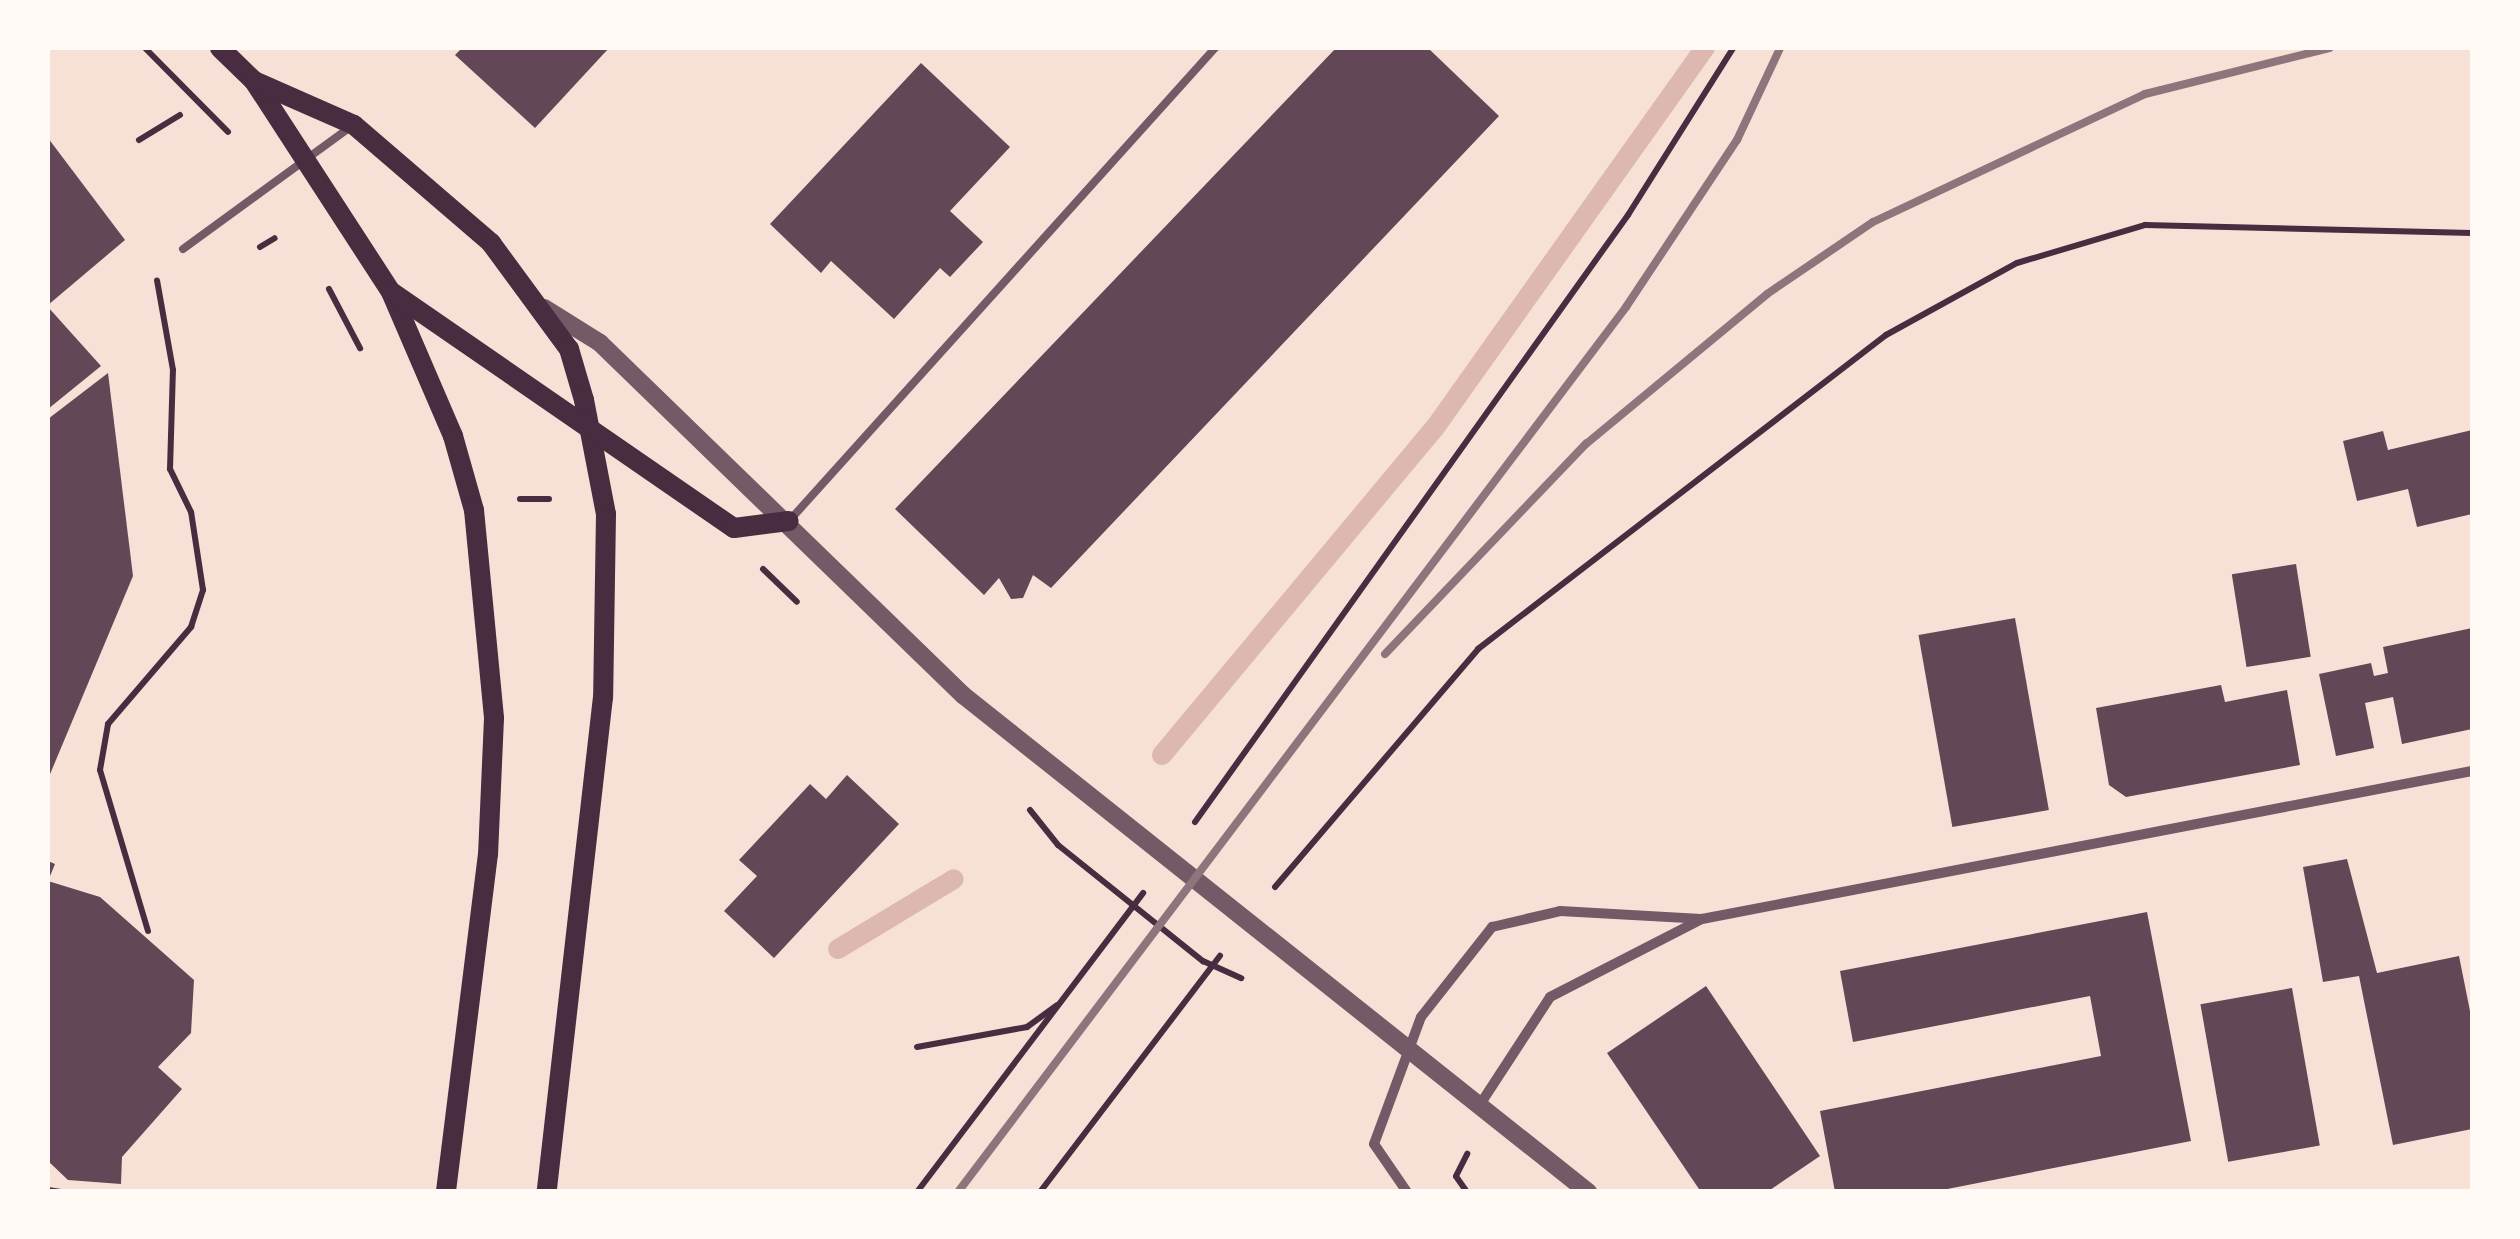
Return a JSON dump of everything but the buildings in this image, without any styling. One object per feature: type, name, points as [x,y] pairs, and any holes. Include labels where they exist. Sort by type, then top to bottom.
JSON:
[{"type":"main road","points":[[220,48],[254,81],[391,292],[453,436],[474,510],[494,718],[488,854],[446,1192]]},
{"type":"main road","points":[[254,81],[354,125],[490,243],[544,308],[569,349],[593,436],[606,514],[603,698],[547,1192]]},
{"type":"main road","points":[[391,292],[593,436],[734,528],[790,520]]},
{"type":"street","points":[[544,308],[600,343],[790,520],[962,695],[1482,1103],[1588,1192]]},
{"type":"street","points":[[1406,1192],[1374,1144],[1421,1018],[1492,927],[1560,911],[1702,919],[2472,772]]},
{"type":"street","points":[[1482,1103],[1550,997],[1702,919]]},
{"type":"lane","points":[[790,520],[1215,48]]},
{"type":"lane","points":[[183,249],[305,156],[354,125]]},
{"type":"path","points":[[144,48],[197,98]]},
{"type":"path","points":[[1192,826],[1594,264],[1733,48]]},
{"type":"path","points":[[140,140],[180,115]]},
{"type":"path","points":[[1270,893],[1478,649],[1886,335],[2018,263],[2144,226],[2472,233]]},
{"type":"path","points":[[318,268],[364,355]]},
{"type":"path","points":[[148,931],[100,770],[108,724],[191,627],[204,590],[192,512],[170,469],[173,370],[158,280]]},
{"type":"path","points":[[520,498],[549,498]]},
{"type":"path","points":[[917,1192],[1157,874]]},
{"type":"path","points":[[1040,1192],[1233,940]]},
{"type":"path","points":[[917,1048],[1028,1027],[1064,1000]]},
{"type":"path","points":[[1466,1192],[1456,1176],[1470,1148]]},
{"type":"path","points":[[48,1190],[61,1192]]},
{"type":"waterway","points":[[1162,755],[1434,429],[1705,48]]},
{"type":"waterway","points":[[838,949],[954,879]]},
{"type":"railway","points":[[958,1192],[1626,307],[1737,140],[1780,48]]},
{"type":"railway","points":[[1385,654],[1586,444],[1767,294],[1873,222],[2145,94],[2329,48]]}]
